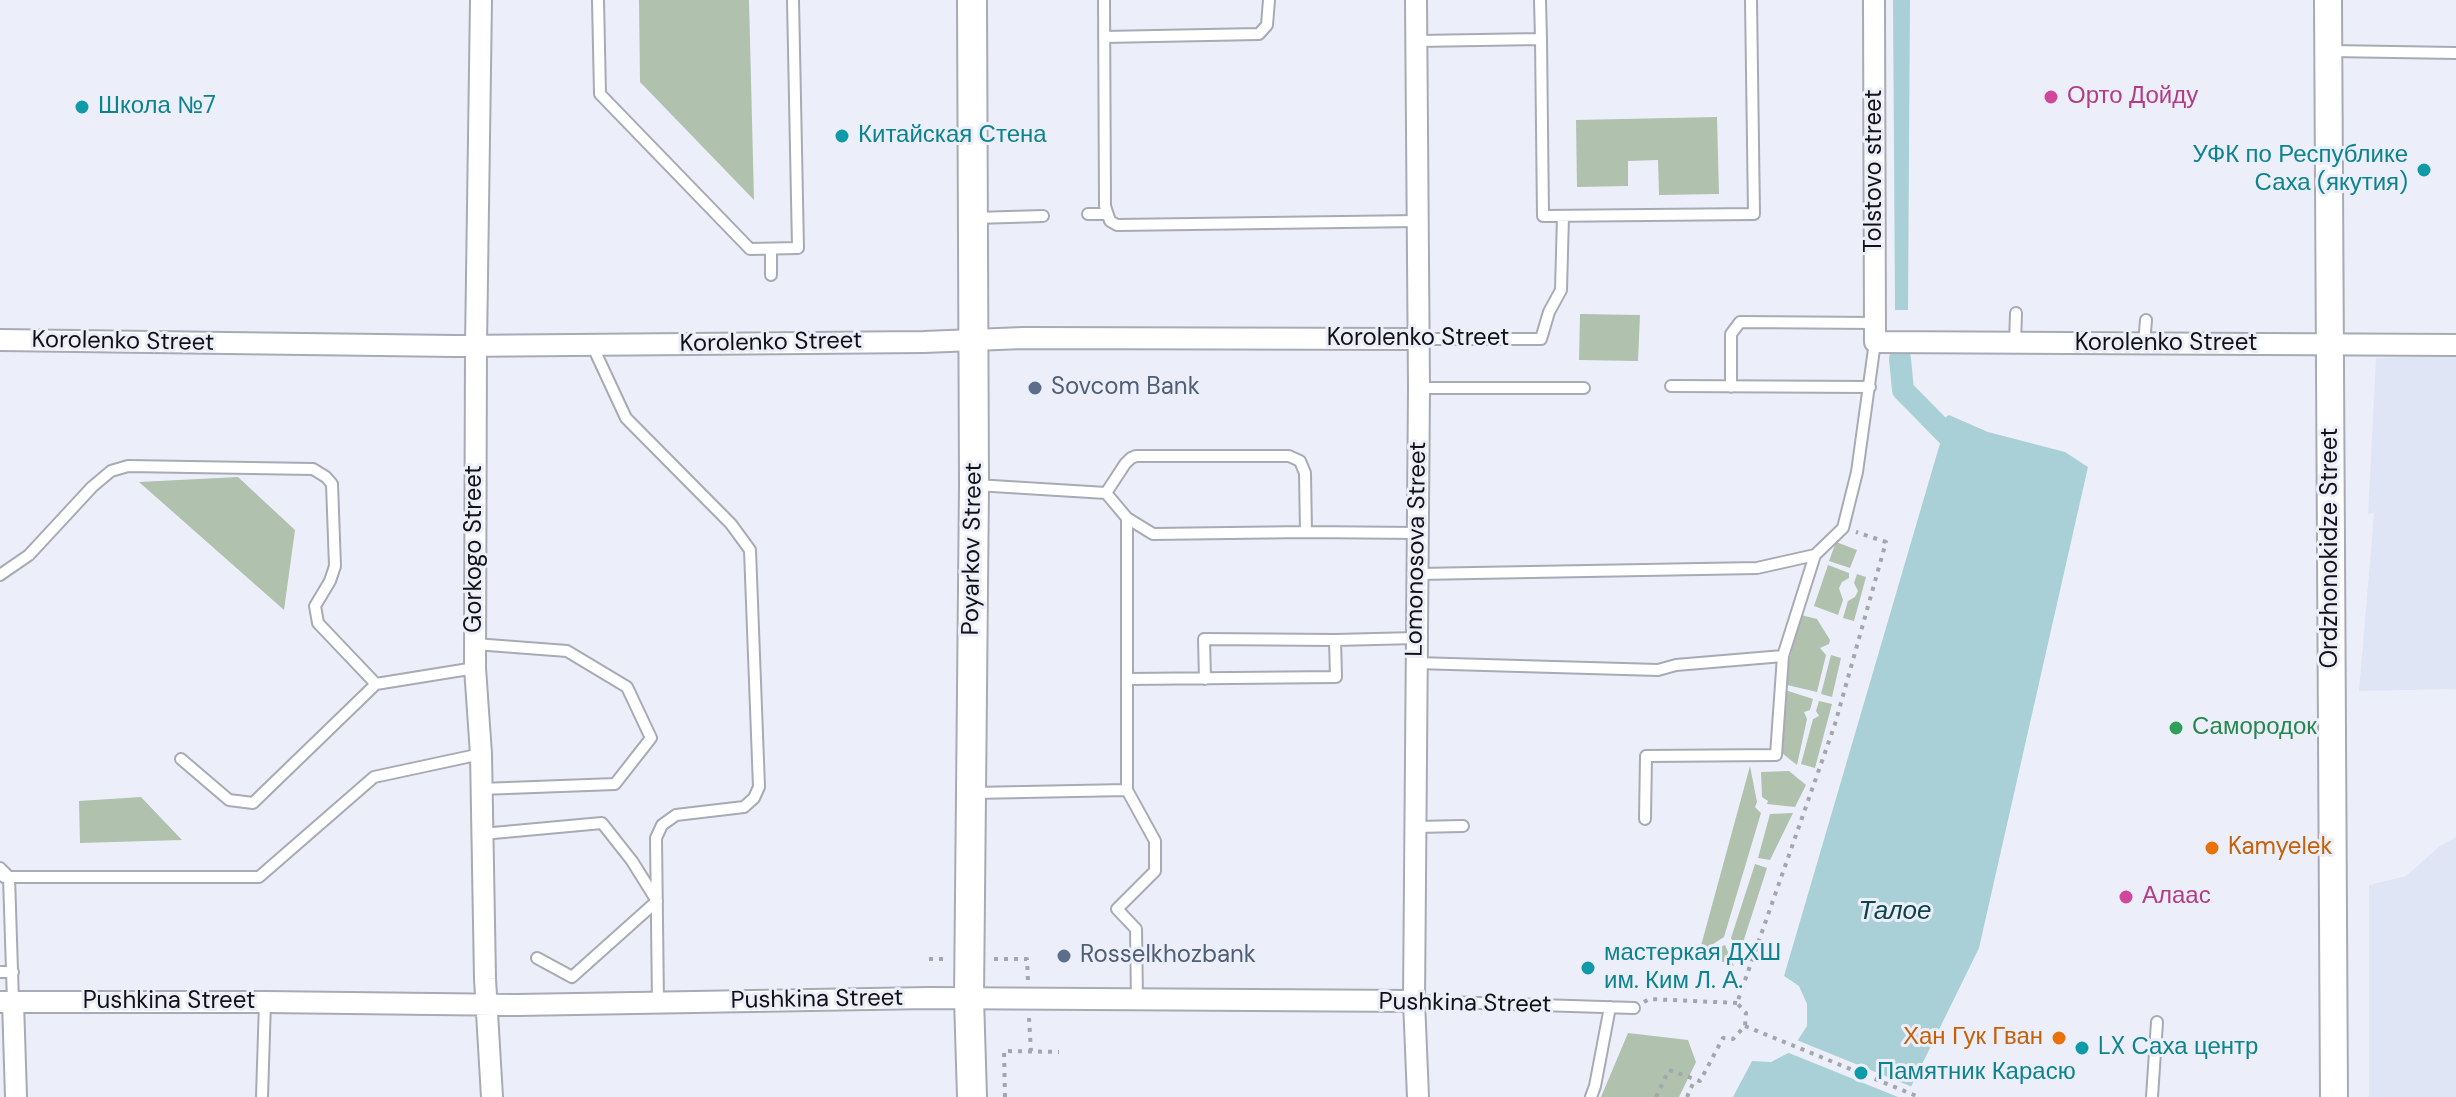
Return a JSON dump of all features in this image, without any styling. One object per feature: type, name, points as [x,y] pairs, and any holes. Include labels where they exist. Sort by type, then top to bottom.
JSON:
[{"type":"main road","name":"Poyarkov Street","points":[[972,0],[974,485],[969,998],[972,1097]]},
{"type":"street","name":"Gorkogo Street","points":[[481,0],[475,668],[481,754],[486,1005],[492,1097]]},
{"type":"street","name":"Lomonosova Street","points":[[1416,0],[1419,388],[1414,1001],[1418,1097]]},
{"type":"street","name":"Tolstovo street","points":[[1874,0],[1875,332]]},
{"type":"street","name":"Ordzhonokidze Street","points":[[2328,0],[2334,1097]]},
{"type":"street","name":"Korolenko Street","points":[[1875,332],[2015,343],[2456,345]]},
{"type":"street","name":"Korolenko Street","points":[[0,340],[592,345],[771,336],[924,342],[974,339],[1418,339]]},
{"type":"street","name":"Pushkina Street","points":[[6,1002],[486,1005],[969,998],[1414,1001]]},
{"type":"street","points":[[6,1002],[16,1097]]},
{"type":"lane","points":[[598,0],[600,94],[750,249],[798,248],[793,0]]},
{"type":"lane","points":[[1104,0],[1105,206],[1110,221],[1117,225],[1418,221]]},
{"type":"lane","points":[[1104,37],[1259,34],[1267,25],[1269,0]]},
{"type":"lane","points":[[1540,0],[1543,216],[1754,214],[1751,0]]},
{"type":"lane","points":[[1417,41],[1541,39]]},
{"type":"lane","points":[[2329,51],[2456,53]]},
{"type":"lane","points":[[1088,214],[1107,214]]},
{"type":"lane","points":[[973,218],[1043,216]]},
{"type":"lane","name":"Korolenko Street","points":[[1418,339],[1541,339],[1549,312],[1561,290],[1563,216]]},
{"type":"lane","points":[[771,249],[771,275]]},
{"type":"lane","points":[[2015,343],[2016,313]]},
{"type":"lane","points":[[2144,344],[2146,320]]},
{"type":"lane","points":[[1645,819],[1646,756],[1776,755],[1783,656],[1815,555],[1843,528],[1857,472],[1875,332],[1740,322],[1731,334],[1731,387]]},
{"type":"lane","points":[[592,345],[626,418],[731,524],[750,550],[759,787],[754,798],[744,807],[676,815],[662,825],[656,838],[658,1003]]},
{"type":"lane","points":[[1671,386],[1870,387]]},
{"type":"lane","points":[[1419,388],[1584,388]]},
{"type":"lane","points":[[1106,493],[1125,464],[1136,456],[1289,456],[1300,461],[1305,473],[1306,532]]},
{"type":"lane","points":[[0,575],[29,555],[92,487],[111,471],[128,466],[313,469],[332,484],[335,566],[315,606],[318,623],[376,684]]},
{"type":"lane","points":[[974,485],[1106,493],[1127,518],[1153,534],[1417,533]]},
{"type":"lane","points":[[1127,518],[1127,790],[1155,841],[1155,871],[1117,909],[1136,929],[1137,1000]]},
{"type":"lane","points":[[1418,574],[1757,568],[1815,555]]},
{"type":"lane","points":[[1205,679],[1204,639],[1416,638]]},
{"type":"lane","points":[[1128,679],[1336,677],[1335,640]]},
{"type":"lane","points":[[475,644],[567,651],[627,687],[651,738],[615,784],[481,789]]},
{"type":"lane","points":[[1416,663],[1658,670],[1676,665],[1783,656]]},
{"type":"lane","points":[[181,759],[229,800],[253,803],[376,684],[475,668]]},
{"type":"lane","points":[[4,877],[259,877],[374,777],[481,754]]},
{"type":"lane","points":[[970,793],[1127,790]]},
{"type":"lane","points":[[482,834],[602,823],[632,861],[657,901]]},
{"type":"lane","points":[[1415,827],[1463,826]]},
{"type":"lane","points":[[0,868],[4,877],[13,972],[6,1002]]},
{"type":"lane","points":[[537,958],[572,977],[657,901]]},
{"type":"lane","points":[[0,972],[13,972]]},
{"type":"lane","name":"Pushkina Street","points":[[1414,1001],[1634,1008]]},
{"type":"lane","points":[[262,1097],[265,1002]]},
{"type":"lane","points":[[1591,1097],[1610,1007]]},
{"type":"lane","points":[[2152,1097],[2157,1022]]},
{"type":"path","points":[[1737,1003],[1835,724],[1886,542],[1843,528]]},
{"type":"path","points":[[1634,1008],[1649,999],[1737,1003],[1746,1013],[1745,1026],[1733,1039],[1723,1038],[1700,1081],[1669,1070],[1656,1097]]},
{"type":"path","points":[[1745,1026],[1919,1097]]},
{"type":"path","points":[[1005,1097],[1004,1051],[1059,1052]]},
{"type":"path","points":[[1687,1097],[1695,1079]]},
{"type":"shaded area","points":[[2456,355],[2456,689],[2359,691],[2374,513],[2368,514],[2376,358]]},
{"type":"shaded area","points":[[2456,837],[2456,1097],[2369,1097],[2369,885],[2406,876],[2440,846]]},
{"type":"green space","points":[[639,0],[749,0],[754,200],[640,82]]},
{"type":"green space","points":[[1717,117],[1719,194],[1659,195],[1658,160],[1628,161],[1628,186],[1577,187],[1576,120]]},
{"type":"green space","points":[[1580,314],[1640,315],[1638,361],[1579,360]]},
{"type":"green space","points":[[238,477],[295,530],[284,610],[139,482]]},
{"type":"green space","points":[[1836,542],[1857,550],[1850,568],[1829,561]]},
{"type":"green space","points":[[1828,565],[1849,573],[1849,578],[1839,588],[1843,600],[1838,615],[1814,606]]},
{"type":"green space","points":[[1857,574],[1866,577],[1854,621],[1843,618],[1848,601],[1858,591],[1854,583]]},
{"type":"green space","points":[[1801,615],[1817,619],[1830,640],[1829,644],[1820,648],[1826,655],[1817,692],[1783,684]]},
{"type":"green space","points":[[1831,655],[1841,658],[1832,697],[1821,694]]},
{"type":"green space","points":[[1782,689],[1813,699],[1810,710],[1804,712],[1807,719],[1797,765],[1778,750]]},
{"type":"green space","points":[[1819,701],[1832,704],[1815,768],[1801,764],[1813,719],[1819,716],[1816,711]]},
{"type":"green space","points":[[1750,766],[1757,802],[1755,807],[1761,813],[1724,937],[1699,953]]},
{"type":"green space","points":[[1789,771],[1806,785],[1795,807],[1767,804],[1768,801],[1762,797],[1761,772]]},
{"type":"green space","points":[[141,797],[182,840],[80,843],[79,801]]},
{"type":"green space","points":[[1793,813],[1770,860],[1758,858],[1770,814]]},
{"type":"green space","points":[[1755,864],[1767,868],[1739,955],[1731,938]]},
{"type":"green space","points":[[1725,945],[1734,966],[1704,955]]},
{"type":"green space","points":[[1628,1033],[1688,1040],[1696,1062],[1679,1097],[1601,1097]]},
{"type":"water","points":[[1893,0],[1910,0],[1908,310],[1895,310]]},
{"type":"water","name":"Талое","points":[[1949,415],[1988,432],[2065,452],[2088,467],[1979,948],[1906,1097],[1733,1097],[1752,1061],[1771,1062],[1790,1052],[1807,1026],[1807,1004],[1799,986],[1784,976],[1941,440],[1931,426]]},
{"type":"pier","points":[[1794,1039],[1915,1088],[1910,1097],[1898,1097],[1784,1051]]},
{"type":"waterway","points":[[1900,359],[1903,390],[1957,445]]},
{"type":"place","name":"Орто Дойду","points":[[2051,97]]},
{"type":"place","name":"Школа №7","points":[[82,107]]},
{"type":"place","name":"Китайская Стена","points":[[842,136]]},
{"type":"place","name":"УФК по Республике Саха (якутия)","points":[[2424,170]]},
{"type":"place","name":"Sovcom Bank","points":[[1035,388]]},
{"type":"place","name":"Самородок","points":[[2176,728]]},
{"type":"place","name":"Kamyelek","points":[[2212,848]]},
{"type":"place","name":"Алаас","points":[[2126,897]]},
{"type":"place","name":"Rosselkhozbank","points":[[1064,956]]},
{"type":"place","name":"мастеркая ДХШ им. Ким Л. А.","points":[[1588,968]]},
{"type":"place","name":"Хан Гук Гван","points":[[2059,1038]]},
{"type":"place","name":"LX Саха центр","points":[[2082,1048]]},
{"type":"place","name":"Памятник Карасю","points":[[1861,1073]]}]
